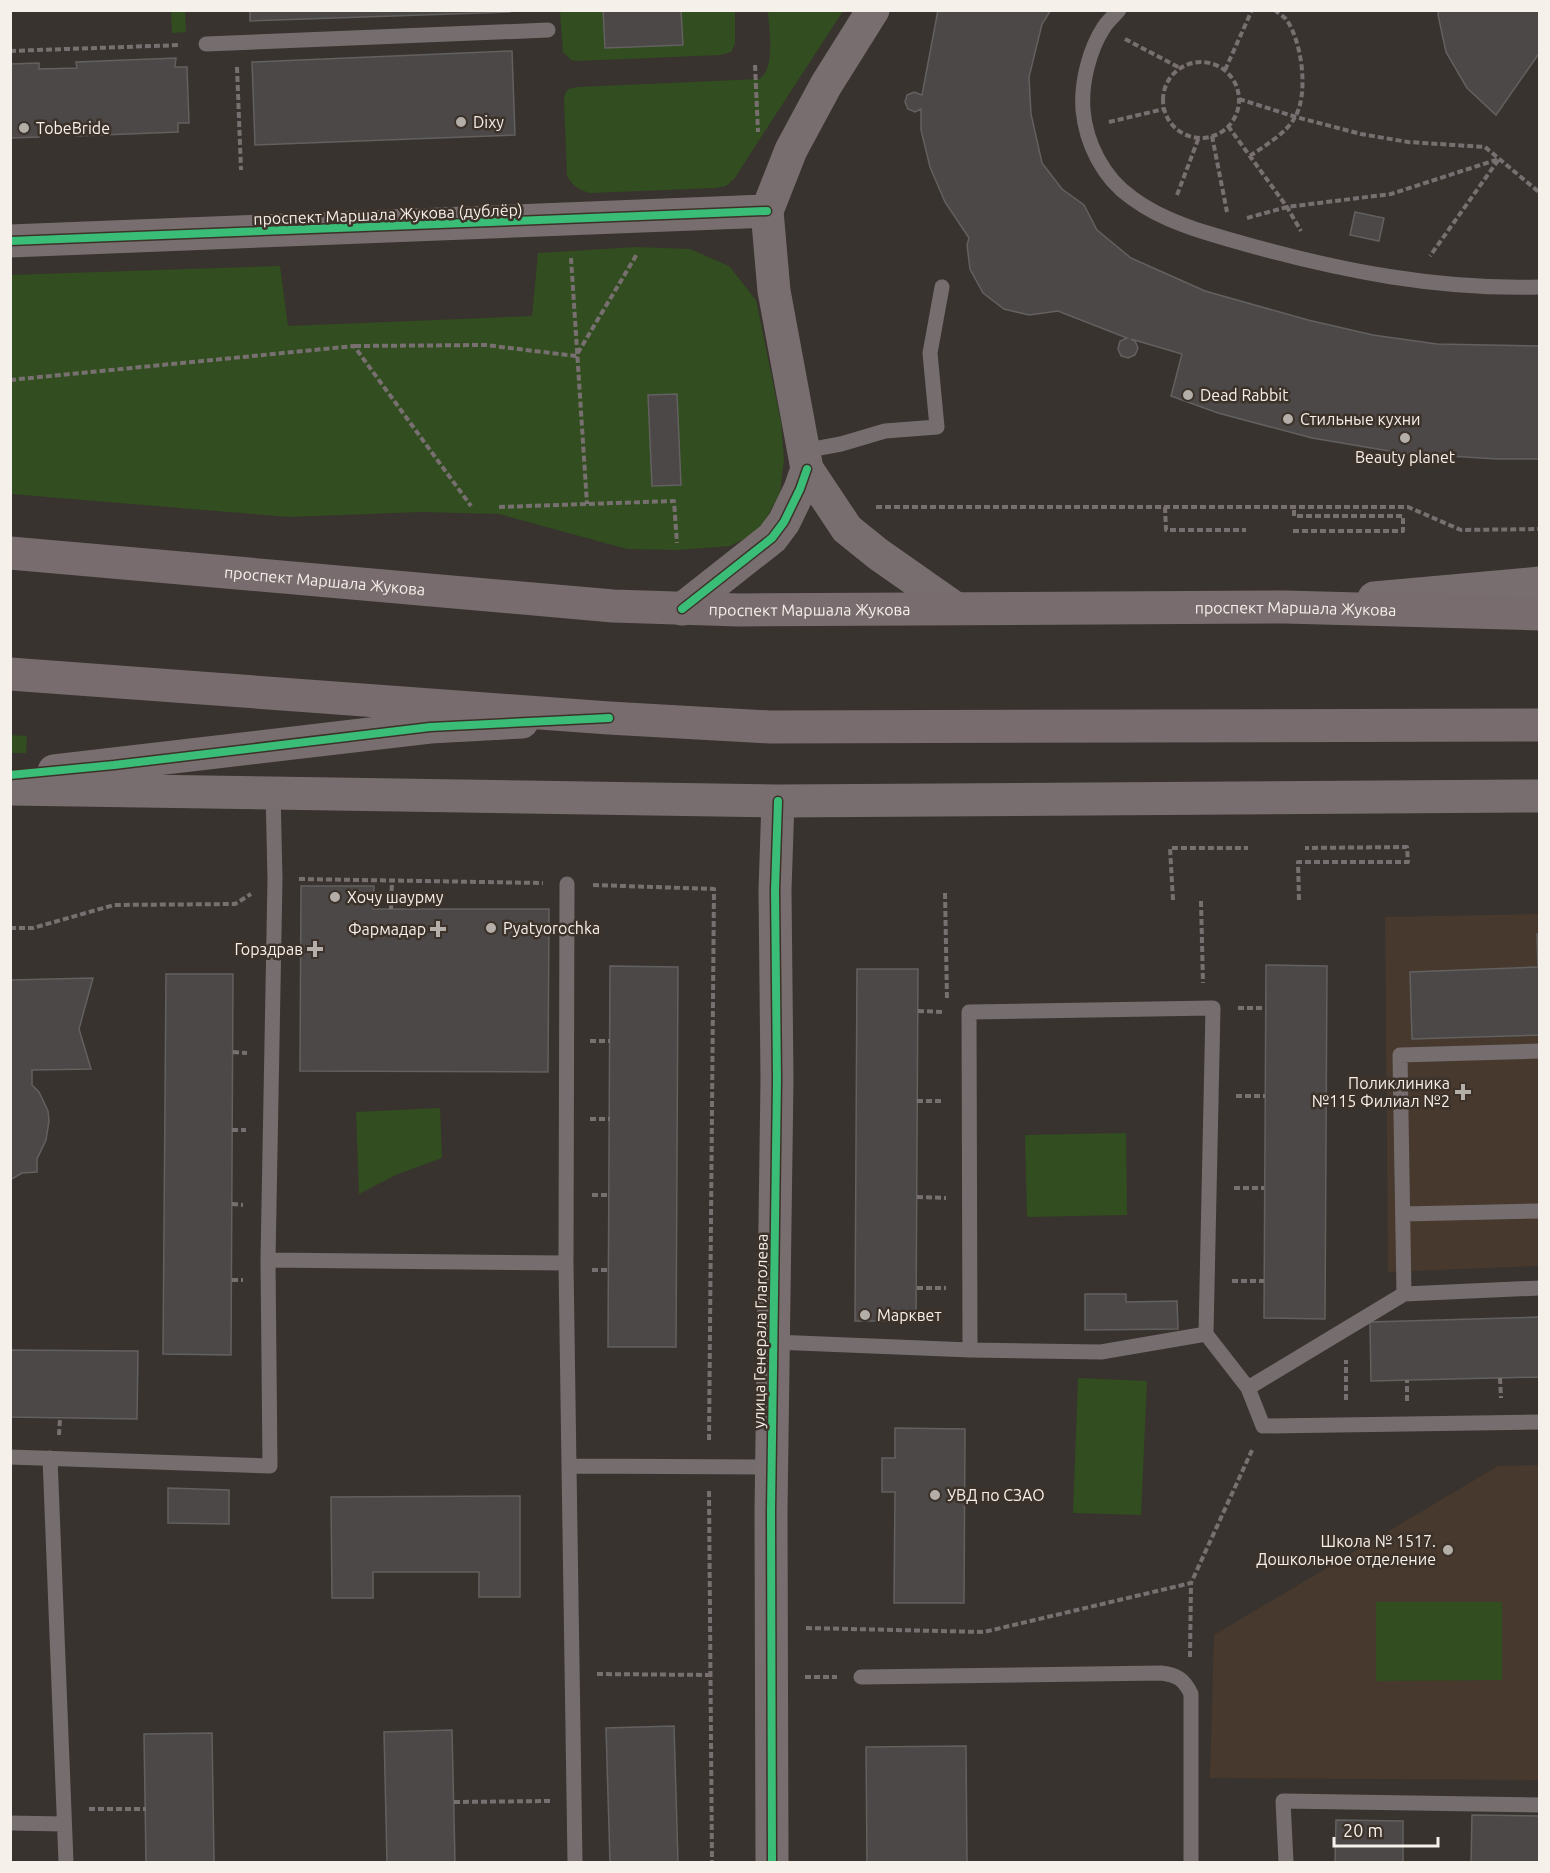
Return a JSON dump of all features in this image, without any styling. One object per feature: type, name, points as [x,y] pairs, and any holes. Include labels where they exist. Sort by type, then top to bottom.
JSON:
[{"type":"main road","name":"проспект Маршала Жукова","points":[[10,553],[613,606],[682,609],[1285,607],[1539,614]]},
{"type":"main road","points":[[10,674],[609,718],[770,727],[1539,725]]},
{"type":"street","points":[[682,609],[772,538],[784,522],[800,489],[805,460],[774,291],[767,212],[791,150],[826,85],[873,10]]},
{"type":"street","name":"проспект Маршала Жукова (дублёр)","points":[[10,241],[767,212]]},
{"type":"street","points":[[805,460],[847,529],[878,554],[955,608]]},
{"type":"street","points":[[1285,607],[1539,583]]},
{"type":"street","points":[[10,775],[430,727],[609,718]]},
{"type":"street","points":[[10,789],[273,791],[778,801],[1539,796]]},
{"type":"street","name":"улица Генерала Глаголева","points":[[772,1863],[772,1467],[777,1078],[775,890],[778,801]]},
{"type":"lane","points":[[1119,10],[1104,27],[1091,55],[1082,93],[1084,128],[1100,165],[1130,197],[1168,219],[1225,238],[1363,273],[1468,287],[1539,287]]},
{"type":"lane","points":[[206,44],[548,30]]},
{"type":"lane","points":[[805,460],[841,444],[885,431],[937,427],[930,353],[942,287]]},
{"type":"lane","points":[[10,1457],[270,1466],[268,1260],[276,879],[273,791]]},
{"type":"lane","points":[[567,884],[566,1263],[575,1863]]},
{"type":"lane","points":[[970,1350],[969,1012],[1213,1008],[1206,1334],[1248,1388],[1263,1426],[1539,1422]]},
{"type":"lane","points":[[1404,1294],[1400,1055],[1539,1051]]},
{"type":"lane","points":[[1402,1214],[1539,1211]]},
{"type":"lane","points":[[268,1260],[566,1263]]},
{"type":"lane","points":[[1248,1388],[1404,1294],[1539,1288]]},
{"type":"lane","points":[[774,1342],[970,1350],[1101,1352],[1206,1334]]},
{"type":"lane","points":[[50,1458],[66,1863]]},
{"type":"lane","points":[[569,1466],[772,1467]]},
{"type":"lane","points":[[861,1677],[1161,1673],[1176,1675],[1185,1682],[1191,1694],[1191,1863]]},
{"type":"lane","points":[[1286,1863],[1283,1801],[1539,1805]]},
{"type":"lane","points":[[10,1823],[64,1817]]},
{"type":"path","points":[[1225,70],[1252,10]]},
{"type":"path","points":[[1250,156],[1275,139],[1296,117],[1304,83],[1299,49],[1286,19],[1275,10]]},
{"type":"path","points":[[1104,27],[1180,68]]},
{"type":"path","points":[[237,43],[241,170]]},
{"type":"path","points":[[10,51],[206,44]]},
{"type":"path","points":[[1196,62],[1213,63],[1225,70],[1235,83],[1239,99],[1236,116],[1228,126],[1212,136],[1199,137],[1184,134],[1171,123],[1164,109],[1163,93],[1169,79],[1180,68],[1196,62]]},
{"type":"path","points":[[755,65],[758,132]]},
{"type":"path","points":[[1239,99],[1361,134],[1408,142],[1485,147],[1539,193]]},
{"type":"path","points":[[1084,128],[1164,109]]},
{"type":"path","points":[[1228,126],[1287,207],[1318,262]]},
{"type":"path","points":[[1212,136],[1230,222]]},
{"type":"path","points":[[1168,219],[1199,137]]},
{"type":"path","points":[[1241,219],[1287,207],[1391,194],[1499,159]]},
{"type":"path","points":[[1413,281],[1499,159]]},
{"type":"path","points":[[576,356],[637,254]]},
{"type":"path","points":[[570,258],[587,504]]},
{"type":"path","points":[[10,380],[354,346],[485,345],[576,356]]},
{"type":"path","points":[[354,346],[471,506]]},
{"type":"path","points":[[499,507],[674,501],[677,543]]},
{"type":"path","points":[[868,507],[1408,507],[1461,530],[1539,529]]},
{"type":"path","points":[[1165,507],[1166,530],[1246,530]]},
{"type":"path","points":[[1293,531],[1403,531],[1403,516],[1294,516],[1294,507]]},
{"type":"path","points":[[1173,900],[1170,848],[1248,848]]},
{"type":"path","points":[[1299,900],[1298,862],[1408,862],[1407,848],[1305,848]]},
{"type":"path","points":[[10,928],[33,928],[114,905],[235,904],[276,879],[714,889],[709,1467],[712,1863]]},
{"type":"path","points":[[391,909],[392,881]]},
{"type":"path","points":[[945,892],[947,1000]]},
{"type":"path","points":[[1201,901],[1204,1008]]},
{"type":"path","points":[[1207,1281],[1264,1281]]},
{"type":"path","points":[[1346,1329],[1346,1425]]},
{"type":"path","points":[[1185,1682],[1191,1651],[1191,1583],[1263,1426]]},
{"type":"path","points":[[800,1628],[984,1632],[1191,1583]]},
{"type":"path","points":[[573,1674],[711,1676]]},
{"type":"path","points":[[800,1677],[861,1677]]},
{"type":"path","points":[[454,1802],[574,1800]]},
{"type":"path","points":[[64,1817],[146,1809]]},
{"type":"shaded area","name":"Поликлиника №115 Филиал №2","points":[[1539,914],[1539,1266],[1388,1272],[1385,917]]},
{"type":"shaded area","name":"Школа № 1517. Дошкольное отделение","points":[[1539,1465],[1539,1780],[1210,1778],[1214,1635],[1498,1466]]},
{"type":"green space","points":[[171,11],[185,11],[186,32],[172,33]]},
{"type":"green space","points":[[560,11],[735,11],[735,44],[731,52],[720,55],[571,60],[563,52]]},
{"type":"green space","points":[[768,11],[843,11],[734,179],[726,186],[590,193],[579,189],[572,182],[567,176],[564,100],[568,89],[759,79],[768,67],[770,58]]},
{"type":"green space","points":[[636,247],[690,249],[729,266],[756,300],[781,422],[784,459],[780,493],[759,531],[730,546],[678,550],[627,549],[499,514],[421,512],[289,517],[11,494],[10,275],[280,266],[288,326],[532,316],[538,253]]},
{"type":"green space","points":[[10,735],[27,736],[26,753],[11,753]]},
{"type":"green space","points":[[440,1108],[442,1158],[398,1174],[359,1194],[356,1112]]},
{"type":"green space","points":[[1126,1133],[1127,1215],[1027,1217],[1025,1135]]},
{"type":"green space","points":[[1078,1378],[1147,1381],[1141,1515],[1073,1513]]},
{"type":"green space","points":[[1376,1602],[1502,1602],[1502,1680],[1376,1681]]},
{"type":"building","points":[[250,10],[510,10],[510,12],[250,21]]},
{"type":"building","points":[[603,10],[681,10],[683,45],[605,48]]},
{"type":"building","points":[[938,10],[1051,10],[1042,24],[1029,77],[1031,114],[1042,163],[1062,189],[1084,205],[1097,230],[1131,258],[1205,291],[1308,320],[1373,335],[1437,344],[1540,346],[1540,459],[1497,459],[1401,453],[1312,438],[1218,413],[1171,396],[1182,354],[1131,339],[1135,341],[1138,348],[1135,355],[1128,358],[1121,356],[1118,349],[1120,341],[1127,338],[1058,311],[1029,315],[1004,309],[983,293],[970,269],[967,245],[969,238],[945,202],[930,167],[921,130],[921,109],[915,112],[908,109],[905,102],[907,95],[914,92],[922,95]]},
{"type":"building","points":[[1439,10],[1540,10],[1540,52],[1496,115],[1467,88],[1446,52],[1438,15]]},
{"type":"building","points":[[512,51],[515,135],[255,145],[252,62]]},
{"type":"building","points":[[176,58],[175,67],[187,67],[189,123],[178,123],[178,132],[77,136],[76,129],[39,131],[39,137],[10,138],[10,64],[39,63],[39,69],[77,68],[76,62]]},
{"type":"building","points":[[1355,212],[1384,218],[1379,241],[1350,235]]},
{"type":"building","points":[[677,394],[681,485],[652,486],[648,395]]},
{"type":"building","points":[[301,886],[374,886],[373,909],[549,909],[548,1072],[300,1071]]},
{"type":"building","points":[[1537,934],[1540,934],[1540,1035],[1412,1039],[1410,972],[1538,967]]},
{"type":"building","points":[[1266,965],[1327,966],[1325,1319],[1264,1318]]},
{"type":"building","points":[[610,966],[678,967],[676,1347],[608,1347]]},
{"type":"building","points":[[857,969],[918,969],[916,1321],[855,1321]]},
{"type":"building","points":[[166,974],[233,974],[231,1355],[163,1354]]},
{"type":"building","points":[[93,978],[79,1029],[91,1069],[32,1070],[32,1085],[39,1092],[48,1111],[46,1140],[37,1159],[37,1172],[22,1173],[10,1180],[10,980]]},
{"type":"building","points":[[1085,1294],[1126,1294],[1126,1302],[1177,1301],[1178,1329],[1085,1330]]},
{"type":"building","points":[[1540,1317],[1540,1377],[1371,1381],[1370,1322]]},
{"type":"building","points":[[10,1350],[138,1351],[137,1419],[10,1417]]},
{"type":"building","points":[[895,1428],[965,1429],[964,1603],[894,1603],[895,1492],[882,1492],[882,1458],[895,1458]]},
{"type":"building","points":[[168,1488],[229,1490],[229,1524],[168,1523]]},
{"type":"building","points":[[520,1496],[520,1597],[479,1597],[479,1572],[373,1572],[373,1598],[332,1598],[331,1497]]},
{"type":"building","points":[[674,1726],[678,1862],[610,1862],[606,1728]]},
{"type":"building","points":[[452,1730],[455,1862],[387,1862],[384,1732]]},
{"type":"building","points":[[212,1733],[214,1862],[146,1862],[144,1734]]},
{"type":"building","points":[[966,1746],[967,1862],[867,1862],[866,1747]]},
{"type":"building","points":[[1472,1815],[1540,1816],[1540,1862],[1471,1862]]},
{"type":"building","points":[[1336,1820],[1403,1821],[1403,1862],[1335,1862]]},
{"type":"cycle path","points":[[10,241],[767,211]]},
{"type":"cycle path","points":[[682,609],[772,538],[784,522],[807,469]]},
{"type":"cycle path","points":[[10,775],[114,765],[430,727],[609,718]]},
{"type":"cycle path","points":[[772,1862],[771,1511],[777,1079],[775,890],[778,801]]},
{"type":"place","name":"Dixy","points":[[461,122]]},
{"type":"place","name":"TobeBride","points":[[24,128]]},
{"type":"place","name":"Dead Rabbit","points":[[1188,395]]},
{"type":"place","name":"Стильные кухни","points":[[1288,419]]},
{"type":"place","name":"Beauty planet","points":[[1405,438]]},
{"type":"place","name":"Хочу шаурму","points":[[335,897]]},
{"type":"place","name":"Pyatyorochka","points":[[491,928]]},
{"type":"place","name":"Фармадар","points":[[438,929]]},
{"type":"place","name":"Горздрав","points":[[315,949]]},
{"type":"place","name":"Поликлиника №115 Филиал №2","points":[[1463,1092]]},
{"type":"place","name":"Марквет","points":[[865,1315]]},
{"type":"place","name":"УВД по СЗАО","points":[[935,1495]]},
{"type":"place","name":"Школа № 1517. Дошкольное отделение","points":[[1448,1550]]}]
